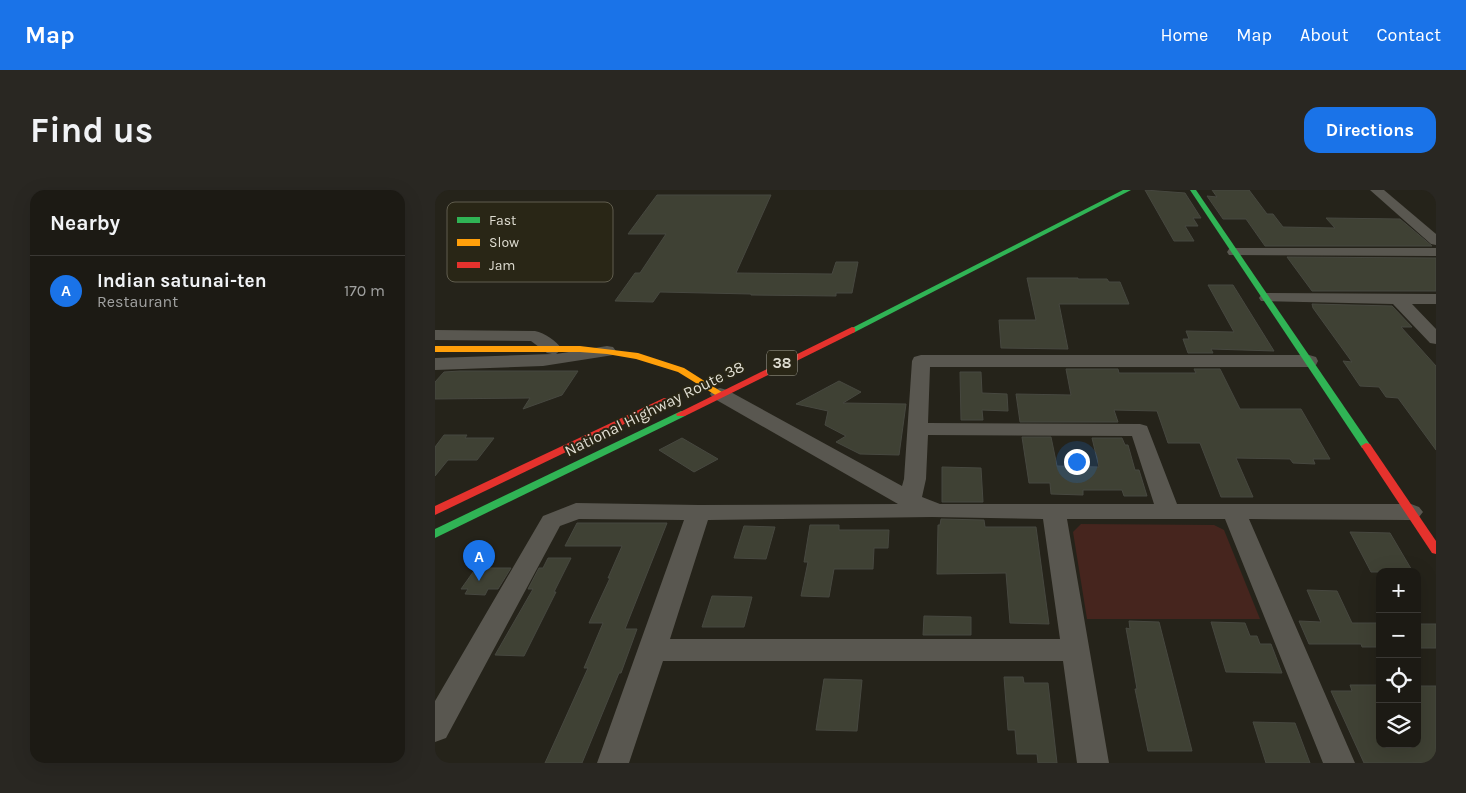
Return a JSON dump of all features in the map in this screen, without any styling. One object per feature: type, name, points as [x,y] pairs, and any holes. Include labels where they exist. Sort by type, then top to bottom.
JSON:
[{"type":"main road","points":[[1006,239],[1105,190]]},
{"type":"main road","name":"National Highway Route 38","points":[[435,534],[708,385],[900,306],[1128,190]]},
{"type":"main road","points":[[1193,190],[1436,550]]},
{"type":"main road","points":[[435,349],[607,351],[638,356],[681,370],[708,385]]},
{"type":"main road","name":"National Highway Route 38","points":[[435,510],[676,395]]},
{"type":"street","points":[[1376,190],[1436,241]]},
{"type":"street","points":[[1235,252],[1436,252]]},
{"type":"street","points":[[1267,298],[1436,299]]},
{"type":"street","points":[[1397,298],[1436,339]]},
{"type":"street","points":[[435,335],[535,336],[553,349]]},
{"type":"street","points":[[435,364],[489,363],[580,357],[607,351]]},
{"type":"street","points":[[909,500],[915,479],[921,361],[1309,361]]},
{"type":"street","points":[[708,385],[909,500],[937,511]]},
{"type":"street","points":[[919,428],[1140,430],[1168,511]]},
{"type":"street","points":[[435,729],[551,521],[576,511],[699,513],[937,511],[1411,512]]},
{"type":"street","points":[[1054,511],[1093,763]]},
{"type":"street","points":[[1234,511],[1339,763]]},
{"type":"street","points":[[613,763],[699,513]]},
{"type":"street","points":[[652,650],[1076,650]]},
{"type":"shaded area","points":[[1081,524],[1214,525],[1224,530],[1260,619],[1087,619],[1073,532]]},
{"type":"building","points":[[1145,190],[1185,193],[1201,218],[1193,218],[1198,226],[1185,226],[1194,241],[1174,241]]},
{"type":"building","points":[[1212,190],[1249,190],[1267,214],[1273,214],[1283,227],[1335,228],[1326,218],[1400,219],[1432,246],[1265,246],[1246,219],[1223,219],[1207,196],[1217,197]]},
{"type":"building","points":[[657,195],[771,195],[736,273],[832,274],[836,262],[858,262],[852,293],[836,293],[836,296],[660,292],[653,302],[615,301],[635,273],[640,273],[666,234],[628,234]]},
{"type":"building","points":[[1287,257],[1436,258],[1436,291],[1312,291]]},
{"type":"building","points":[[1027,278],[1107,279],[1109,282],[1120,282],[1129,304],[1059,304],[1068,349],[1001,348],[999,320],[1036,320]]},
{"type":"building","points":[[1208,285],[1233,285],[1274,351],[1211,349],[1213,353],[1188,353],[1183,339],[1189,339],[1186,331],[1234,332]]},
{"type":"building","points":[[1312,304],[1392,306],[1412,327],[1401,327],[1436,366],[1436,450],[1398,398],[1386,397],[1379,387],[1360,386],[1343,361],[1352,362]]},
{"type":"building","points":[[1066,369],[1118,369],[1119,373],[1196,373],[1194,369],[1220,369],[1240,409],[1301,409],[1330,459],[1313,459],[1315,464],[1293,463],[1290,459],[1236,458],[1253,497],[1221,497],[1200,443],[1168,443],[1157,411],[1114,410],[1118,422],[1020,422],[1016,394],[1071,395]]},
{"type":"building","points":[[578,371],[562,395],[523,409],[530,398],[435,399],[435,382],[444,372]]},
{"type":"building","points":[[960,372],[981,372],[982,393],[1007,394],[1008,411],[982,410],[983,420],[961,420]]},
{"type":"building","points":[[839,381],[861,392],[843,403],[906,404],[899,455],[860,454],[836,442],[846,436],[825,425],[828,411],[796,404]]},
{"type":"building","points":[[444,435],[467,435],[465,438],[494,438],[477,460],[448,460],[435,476],[435,447]]},
{"type":"building","points":[[1022,437],[1051,437],[1057,466],[1099,467],[1092,438],[1122,438],[1125,445],[1128,445],[1135,470],[1139,470],[1147,496],[1124,496],[1122,490],[1083,490],[1083,495],[1051,494],[1050,483],[1029,483]]},
{"type":"building","points":[[682,438],[718,459],[694,472],[659,450]]},
{"type":"building","points":[[942,467],[981,468],[983,502],[942,502]]},
{"type":"building","points":[[941,519],[984,520],[985,527],[1036,527],[1049,624],[1010,623],[1006,573],[937,574],[938,525],[940,525]]},
{"type":"building","points":[[577,523],[667,523],[625,629],[637,629],[621,673],[619,673],[582,763],[545,763],[588,668],[584,668],[603,623],[589,623],[610,578],[608,578],[622,546],[565,546]]},
{"type":"building","points":[[810,525],[839,525],[839,530],[889,530],[888,548],[874,548],[873,569],[834,569],[829,597],[801,596],[808,562],[804,562]]},
{"type":"building","points":[[744,526],[775,527],[766,559],[734,558]]},
{"type":"building","points":[[1350,532],[1390,533],[1411,568],[1376,568],[1376,572],[1371,572]]},
{"type":"building","points":[[548,558],[571,558],[524,656],[495,655],[533,589],[528,589],[539,568],[543,568]]},
{"type":"building","points":[[476,568],[511,568],[498,589],[488,589],[485,595],[465,594],[468,589],[461,589]]},
{"type":"building","points":[[1307,590],[1337,591],[1352,623],[1376,623],[1376,647],[1362,647],[1361,644],[1309,644],[1299,621],[1321,622]]},
{"type":"building","points":[[712,596],[752,597],[744,627],[702,627]]},
{"type":"building","points":[[924,616],[971,617],[971,635],[923,635]]},
{"type":"building","points":[[1129,621],[1159,622],[1192,751],[1148,751],[1135,689],[1137,689],[1126,628],[1130,629]]},
{"type":"building","points":[[1211,622],[1245,623],[1250,636],[1257,636],[1260,644],[1271,644],[1282,673],[1226,672]]},
{"type":"building","points":[[1421,624],[1436,624],[1436,648],[1421,648]]},
{"type":"building","points":[[1004,677],[1023,677],[1024,683],[1048,683],[1057,763],[1038,763],[1037,754],[1017,754],[1015,730],[1008,730]]},
{"type":"building","points":[[824,679],[862,680],[857,731],[816,730]]},
{"type":"building","points":[[1350,685],[1376,685],[1376,748],[1421,748],[1421,686],[1436,686],[1436,763],[1364,763],[1331,691],[1352,691]]},
{"type":"building","points":[[1253,722],[1295,723],[1310,763],[1266,763]]},
{"type":"traffic: fast","points":[[852,330],[1128,190]]},
{"type":"traffic: fast","points":[[1193,190],[1366,446]]},
{"type":"traffic: fast","points":[[435,534],[681,414]]},
{"type":"traffic: slow","points":[[435,349],[580,349],[607,351],[638,356],[681,370],[720,394]]},
{"type":"traffic: jam","points":[[681,414],[852,330]]},
{"type":"traffic: jam","points":[[435,511],[664,401]]},
{"type":"traffic: jam","points":[[1366,446],[1436,550]]},
{"type":"place","name":"Indian satunai-ten","points":[[479,581]]}]
